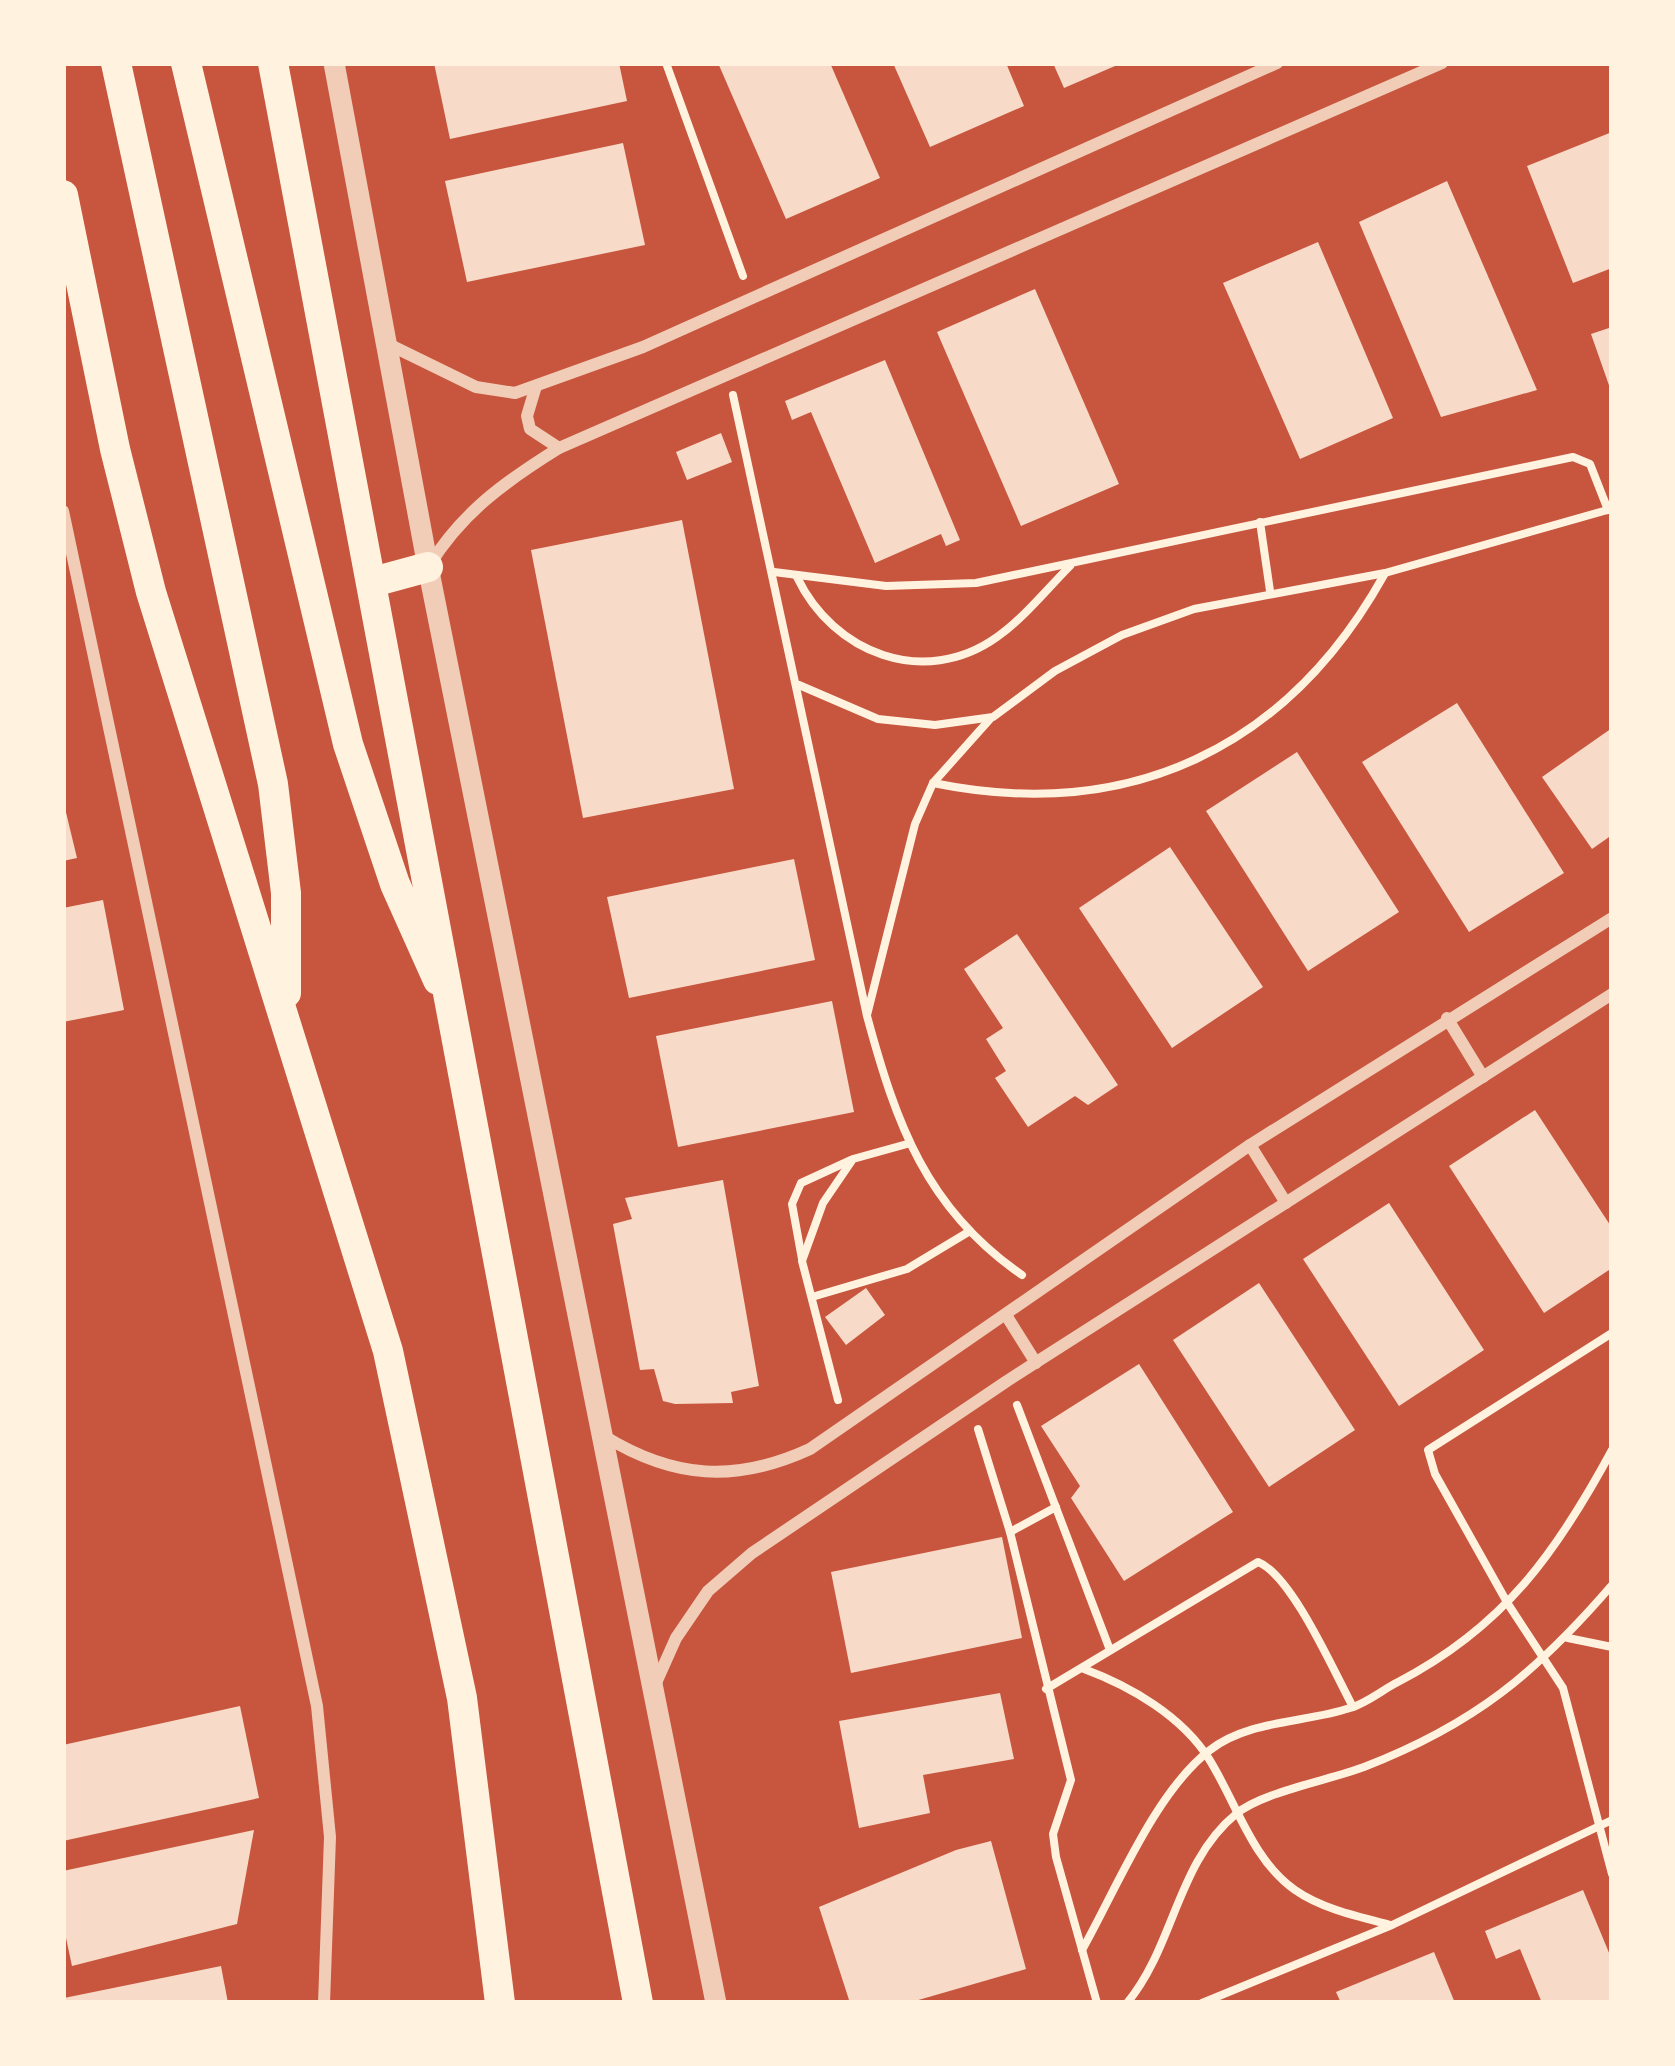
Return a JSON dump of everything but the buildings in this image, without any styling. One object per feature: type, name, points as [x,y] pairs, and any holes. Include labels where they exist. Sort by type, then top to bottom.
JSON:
[{"type":"main road","points":[[116,63],[273,784],[286,892],[285,1012]]},
{"type":"main road","points":[[186,63],[348,744],[395,884],[456,1018]]},
{"type":"main road","points":[[274,63],[638,2003]]},
{"type":"main road","points":[[63,194],[115,449],[152,592],[198,754],[285,1012],[393,1374],[462,1698],[500,2003]]},
{"type":"main road","points":[[373,582],[428,566]]},
{"type":"street","points":[[334,63],[428,566],[716,2003]]},
{"type":"street","points":[[388,344],[497,394],[536,386],[643,347],[1277,63]]},
{"type":"street","points":[[428,566],[452,528],[512,477],[559,448],[1442,63]]},
{"type":"street","points":[[536,386],[527,416],[530,429],[559,448]]},
{"type":"street","points":[[63,511],[317,1706],[330,1837],[324,2003]]},
{"type":"street","points":[[604,1436],[641,1459],[684,1472],[727,1474],[770,1467],[844,1425],[1250,1145],[1612,918]]},
{"type":"street","points":[[652,1692],[676,1638],[708,1591],[752,1552],[1007,1381],[1612,994]]},
{"type":"street","points":[[1447,1018],[1483,1077]]},
{"type":"street","points":[[1250,1145],[1286,1203]]},
{"type":"street","points":[[1006,1315],[1036,1363]]},
{"type":"path","points":[[666,63],[751,297]]},
{"type":"path","points":[[728,375],[867,1016],[907,1144],[970,1231],[1043,1289]]},
{"type":"path","points":[[773,572],[931,586],[1072,565],[1573,457],[1590,464],[1610,510],[1385,573],[1194,609],[1122,635],[1054,671],[992,717],[933,783],[899,877],[867,1016]]},
{"type":"path","points":[[1260,521],[1270,592]]},
{"type":"path","points":[[797,577],[810,605],[835,631],[865,650],[898,660],[933,661],[968,653],[999,636],[1072,565]]},
{"type":"path","points":[[933,783],[981,793],[1078,794],[1143,780],[1218,750],[1260,724],[1331,657],[1385,573]]},
{"type":"path","points":[[797,684],[878,719],[935,725],[992,717]]},
{"type":"path","points":[[844,1425],[792,1204],[801,1183],[853,1159],[907,1144]]},
{"type":"path","points":[[802,1261],[823,1203],[853,1159]]},
{"type":"path","points":[[812,1298],[892,1276],[970,1231]]},
{"type":"path","points":[[1612,1333],[1428,1450],[1435,1474],[1508,1604],[1563,1688],[1612,1874]]},
{"type":"path","points":[[1007,1381],[1110,1650]]},
{"type":"path","points":[[971,1405],[1010,1532],[1071,1780],[1054,1834],[1056,1857],[1097,2003]]},
{"type":"path","points":[[1082,1950],[1161,1810],[1205,1753],[1222,1740],[1270,1725],[1353,1707],[1447,1654],[1508,1604],[1547,1560],[1612,1450]]},
{"type":"path","points":[[1010,1532],[1056,1507]]},
{"type":"path","points":[[1046,1689],[1258,1562],[1270,1567],[1291,1598],[1353,1707]]},
{"type":"path","points":[[1127,2003],[1144,1980],[1196,1866],[1237,1812],[1411,1747],[1483,1706],[1546,1660],[1612,1585]]},
{"type":"path","points":[[1598,1600],[1612,1602]]},
{"type":"path","points":[[1568,1638],[1612,1647]]},
{"type":"path","points":[[1082,1668],[1150,1702],[1205,1753],[1266,1859],[1297,1892],[1392,1925]]},
{"type":"path","points":[[1202,2003],[1392,1925],[1612,1820]]}]
